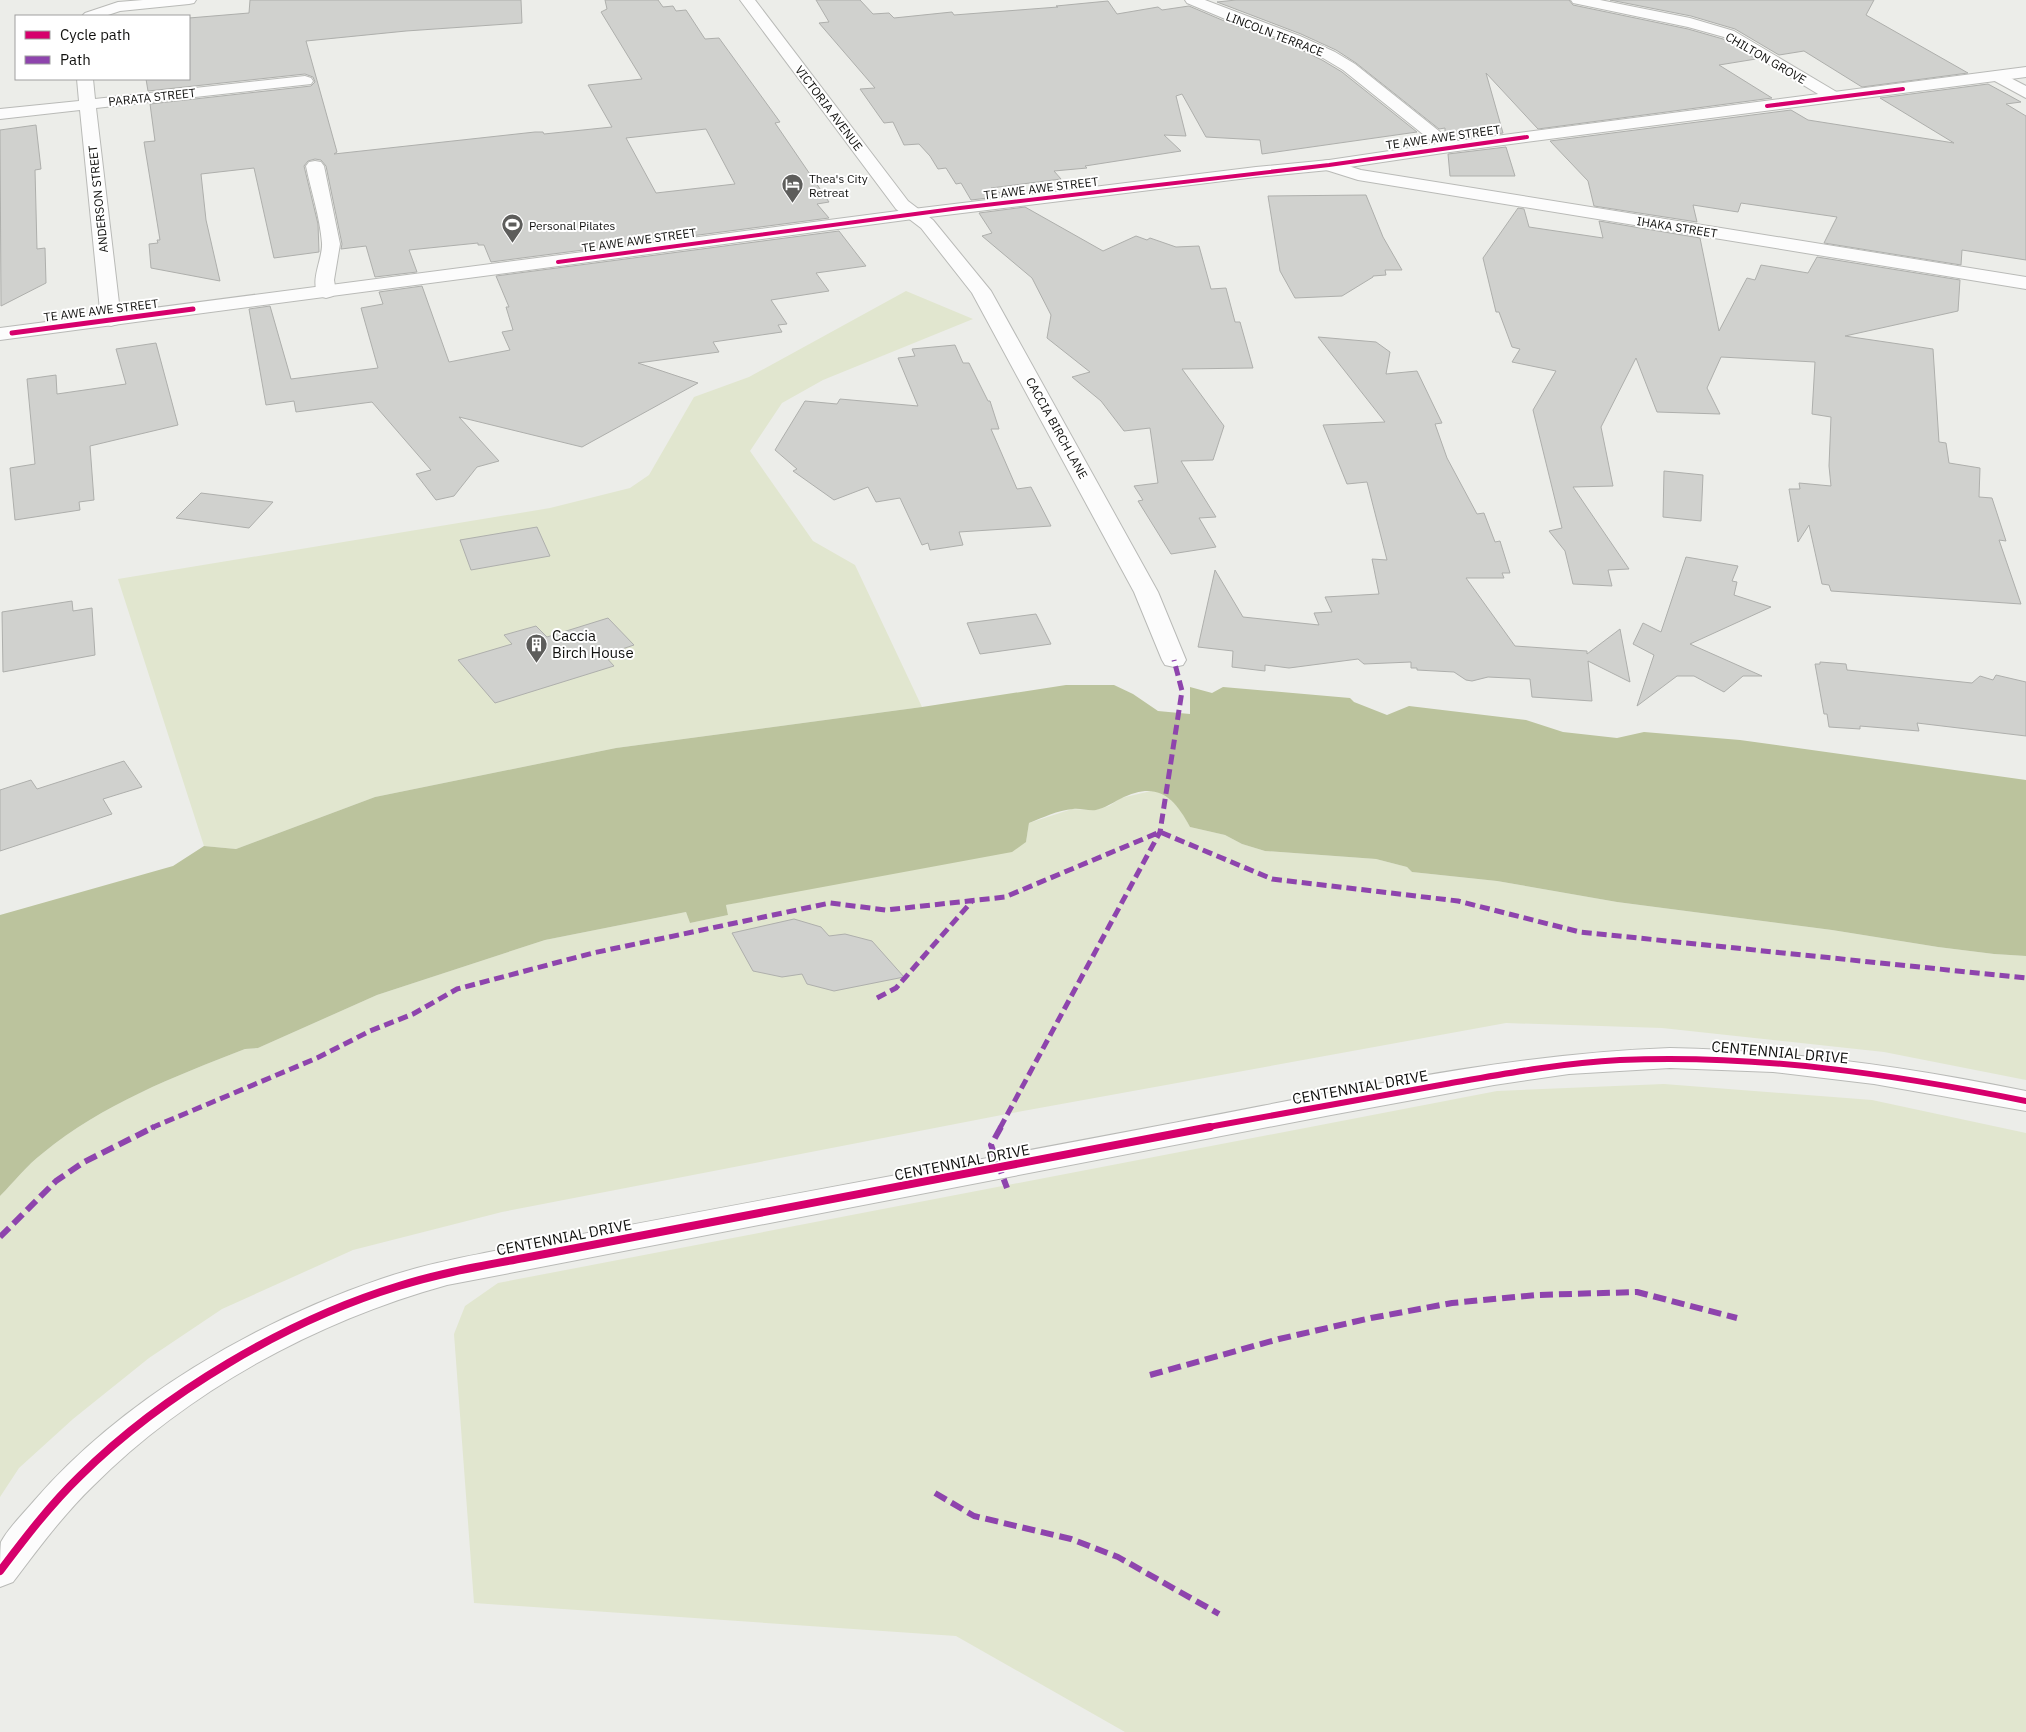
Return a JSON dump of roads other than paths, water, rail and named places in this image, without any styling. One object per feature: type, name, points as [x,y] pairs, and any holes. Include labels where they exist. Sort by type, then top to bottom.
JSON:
[{"type":"street","points":[[93,15],[118,7],[189,0]]},
{"type":"street","name":"VICTORIA AVENUE","points":[[747,0],[902,205],[913,214]]},
{"type":"street","name":"LINCOLN TERRACE","points":[[1192,0],[1235,18],[1295,39],[1329,55],[1349,67],[1450,147]]},
{"type":"street","name":"CHILTON GROVE","points":[[1578,0],[1690,23],[1729,34],[1834,97]]},
{"type":"street","name":"TE AWE AWE STREET","points":[[0,334],[913,214],[1256,172],[1329,165],[1450,147],[2026,72]]},
{"type":"street","points":[[1997,76],[2026,93]]},
{"type":"street","name":"ANDERSON STREET","points":[[85,80],[111,320]]},
{"type":"street","name":"PARATA STREET","points":[[0,114],[305,81]]},
{"type":"street","name":"IHAKA STREET","points":[[1329,165],[1358,175],[2026,283]]},
{"type":"street","points":[[316,166],[331,244],[325,280],[326,292]]},
{"type":"street","name":"CACCIA BIRCH LANE","points":[[913,214],[927,224],[981,291],[1146,592],[1174,660]]},
{"type":"street","name":"CENTENNIAL DRIVE","points":[[0,1571],[39,1520],[90,1466],[143,1422],[202,1380],[332,1311],[392,1288],[447,1273],[1377,1096],[1547,1066],[1619,1060],[1704,1058],[1805,1064],[1964,1088],[2026,1101]]},
{"type":"place","name":"Thea's City Retreat","points":[[793,204]]},
{"type":"place","name":"Personal Pilates","points":[[513,244]]},
{"type":"place","name":"Caccia Birch House","points":[[536,663]]}]
